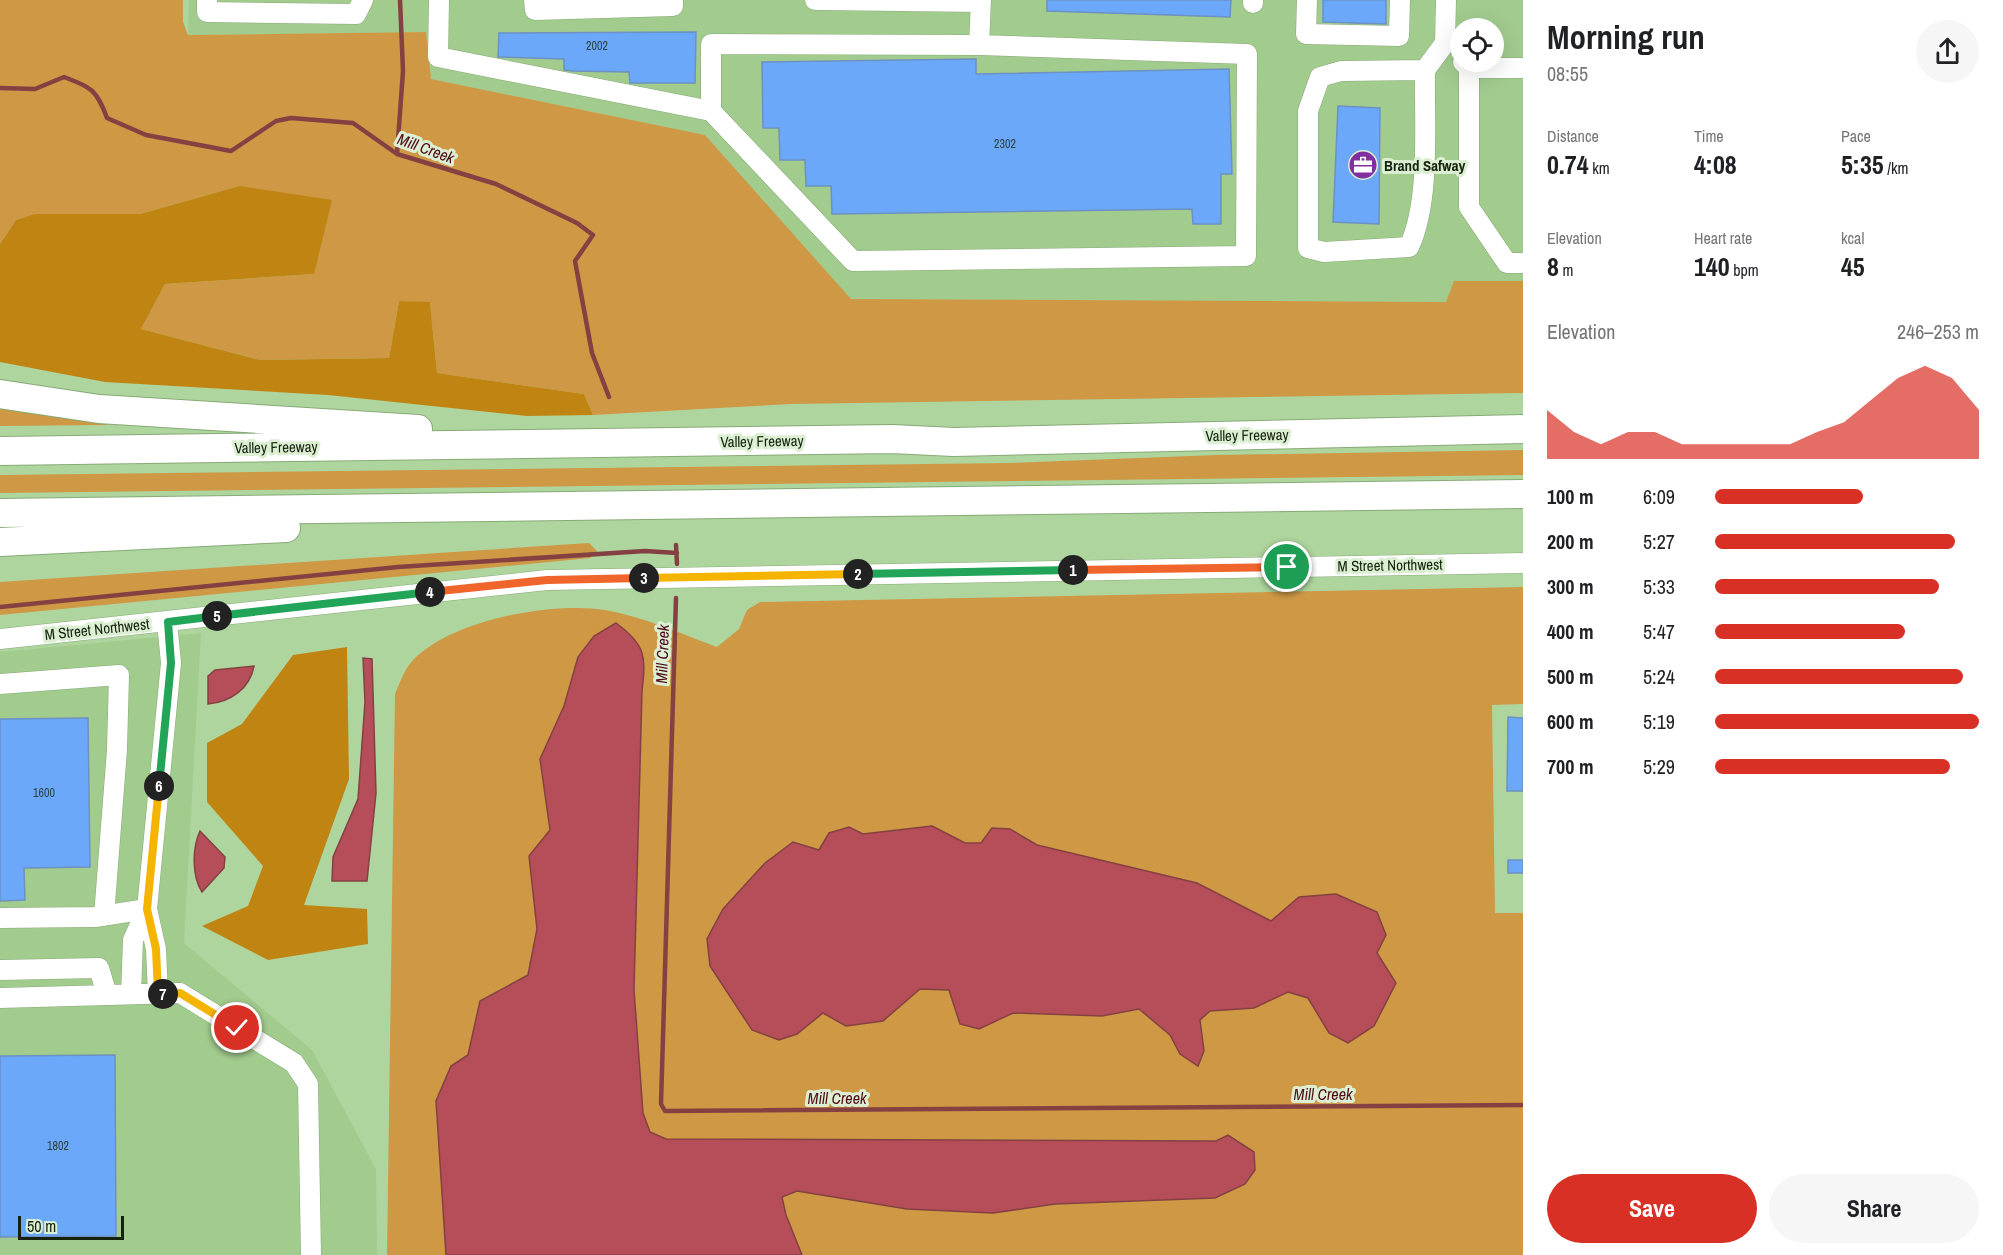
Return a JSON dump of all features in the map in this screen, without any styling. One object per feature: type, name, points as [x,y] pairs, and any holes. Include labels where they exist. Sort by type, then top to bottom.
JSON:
[{"type":"highway","points":[[0,394],[99,409],[412,428],[469,444]]},
{"type":"highway","name":"Valley Freeway","points":[[0,451],[892,439],[954,442],[1523,429]]},
{"type":"highway","points":[[0,513],[1523,494]]},
{"type":"highway","points":[[0,542],[778,504]]},
{"type":"street","points":[[207,0],[207,12],[356,14],[363,0]]},
{"type":"street","points":[[439,0],[438,57],[711,111],[853,261],[1246,256],[1247,54],[979,45],[711,44],[711,111]]},
{"type":"street","points":[[534,0],[535,10],[673,6],[673,0]]},
{"type":"street","points":[[816,0],[981,1],[979,45]]},
{"type":"street","points":[[1306,0],[1306,34],[1399,36],[1400,0]]},
{"type":"street","points":[[1425,70],[1341,71],[1320,77],[1308,111],[1308,248],[1324,252],[1409,247],[1415,233],[1422,200],[1425,70],[1445,43],[1446,0]]},
{"type":"street","points":[[1445,43],[1450,48]]},
{"type":"street","points":[[1504,66],[1523,68]]},
{"type":"street","points":[[1464,72],[1469,207],[1507,263],[1523,263]]},
{"type":"street","name":"M Street Northwest","points":[[0,639],[547,580],[1523,564]]},
{"type":"street","points":[[158,994],[156,949],[147,909],[171,663],[168,622]]},
{"type":"street","points":[[0,684],[118,675],[117,750],[104,916]]},
{"type":"street","points":[[0,918],[104,916],[147,909]]},
{"type":"street","points":[[131,994],[133,940],[147,909]]},
{"type":"street","points":[[0,970],[99,968],[107,995]]},
{"type":"street","points":[[0,998],[180,993],[294,1063],[308,1084],[311,1255]]},
{"type":"shaded area","points":[[0,0],[183,0],[183,22],[188,35],[426,32],[431,79],[705,135],[851,299],[1446,302],[1454,281],[1523,281],[1523,393],[791,404],[593,415],[584,394],[437,373],[430,303],[399,301],[389,358],[260,360],[141,329],[165,284],[314,274],[239,186],[140,214],[34,214],[16,220],[0,244]]},
{"type":"shaded area","points":[[189,0],[1523,0],[1523,299],[1443,302],[851,299],[705,135],[431,79],[426,32],[188,35]]},
{"type":"shaded area","points":[[239,186],[332,200],[314,274],[165,284],[141,329],[260,360],[389,358],[399,301],[430,302],[437,373],[584,394],[593,415],[527,416],[328,395],[105,382],[0,362],[0,244],[16,220],[34,214],[140,214]]},
{"type":"shaded area","points":[[0,404],[109,422],[107,425],[0,426]]},
{"type":"shaded area","points":[[1523,450],[1523,475],[0,493],[0,475],[1009,463],[1217,455]]},
{"type":"shaded area","points":[[589,543],[597,551],[590,558],[0,615],[0,582]]},
{"type":"shaded area","points":[[1523,587],[1523,704],[1492,705],[1495,913],[1523,913],[1523,1255],[387,1255],[395,694],[409,665],[425,650],[446,637],[500,618],[556,609],[582,608],[619,613],[717,647],[739,629],[747,610],[760,602]]},
{"type":"shaded area","points":[[616,623],[638,645],[642,652],[644,669],[634,990],[643,1113],[650,1132],[666,1139],[1216,1141],[1228,1135],[1254,1152],[1255,1170],[1245,1184],[1215,1198],[1055,1204],[993,1213],[907,1209],[797,1191],[782,1197],[786,1215],[802,1255],[446,1255],[436,1101],[451,1066],[468,1055],[480,1001],[528,975],[537,929],[529,856],[550,830],[540,759],[564,706],[578,657],[594,636]]},
{"type":"shaded area","points":[[201,633],[184,943],[312,1050],[376,1169],[377,1255],[0,1255],[0,652]]},
{"type":"shaded area","points":[[347,647],[349,779],[304,905],[367,909],[368,944],[268,960],[202,926],[248,906],[263,866],[207,802],[207,743],[242,724],[293,655]]},
{"type":"shaded area","points":[[363,658],[372,659],[376,793],[367,881],[332,881],[333,857],[358,799],[365,702]]},
{"type":"shaded area","points":[[254,666],[248,681],[238,693],[216,703],[208,704],[208,676],[215,670]]},
{"type":"shaded area","points":[[932,826],[965,843],[981,843],[992,828],[1010,829],[1037,845],[1197,883],[1271,921],[1299,897],[1336,894],[1377,912],[1386,935],[1377,953],[1396,983],[1374,1026],[1348,1043],[1329,1033],[1308,998],[1288,992],[1254,1008],[1210,1011],[1200,1020],[1204,1051],[1198,1066],[1180,1054],[1170,1035],[1139,1009],[1102,1016],[1013,1013],[979,1029],[960,1024],[949,990],[920,989],[883,1021],[846,1026],[823,1013],[797,1034],[779,1040],[752,1030],[710,966],[707,939],[723,909],[765,863],[793,842],[819,850],[829,833],[849,827],[863,834]]},
{"type":"shaded area","points":[[200,831],[225,857],[224,868],[202,892],[196,879],[194,862]]},
{"type":"building","points":[[1047,0],[1231,0],[1230,17],[1047,11]]},
{"type":"building","points":[[1323,0],[1386,0],[1386,24],[1323,22]]},
{"type":"building","points":[[696,32],[695,83],[630,83],[629,72],[564,70],[564,59],[498,57],[499,33]]},
{"type":"building","points":[[976,59],[976,74],[1229,69],[1232,174],[1221,174],[1221,224],[1193,224],[1192,209],[832,214],[831,186],[806,186],[805,160],[780,160],[779,128],[763,128],[762,62]]},
{"type":"building","points":[[1338,106],[1380,108],[1379,224],[1333,222]]},
{"type":"building","points":[[1508,717],[1523,718],[1523,791],[1507,791]]},
{"type":"building","points":[[88,718],[90,867],[24,868],[25,900],[0,901],[0,719]]},
{"type":"building","points":[[1508,860],[1523,860],[1523,873],[1508,873]]},
{"type":"building","points":[[115,1055],[116,1236],[0,1237],[0,1056]]},
{"type":"waterway","points":[[397,154],[403,71],[400,0]]},
{"type":"waterway","name":"Mill Creek","points":[[0,88],[35,89],[64,77],[92,91],[100,101],[107,118],[146,135],[231,151],[276,121],[291,118],[353,123],[397,154],[496,184],[577,223],[593,235],[575,261],[592,353],[609,397]]},
{"type":"waterway","name":"Mill Creek","points":[[676,545],[677,564]]},
{"type":"waterway","points":[[0,607],[398,567],[645,551],[677,553]]},
{"type":"waterway","name":"Mill Creek","points":[[676,598],[661,1104],[665,1111],[1523,1105]]},
{"type":"place","name":"Brand Safway","points":[[1363,165]]},
{"type":"route","points":[[237,1028],[180,993],[158,994],[156,949],[147,909],[171,663],[168,622],[547,580],[1287,567]]}]
